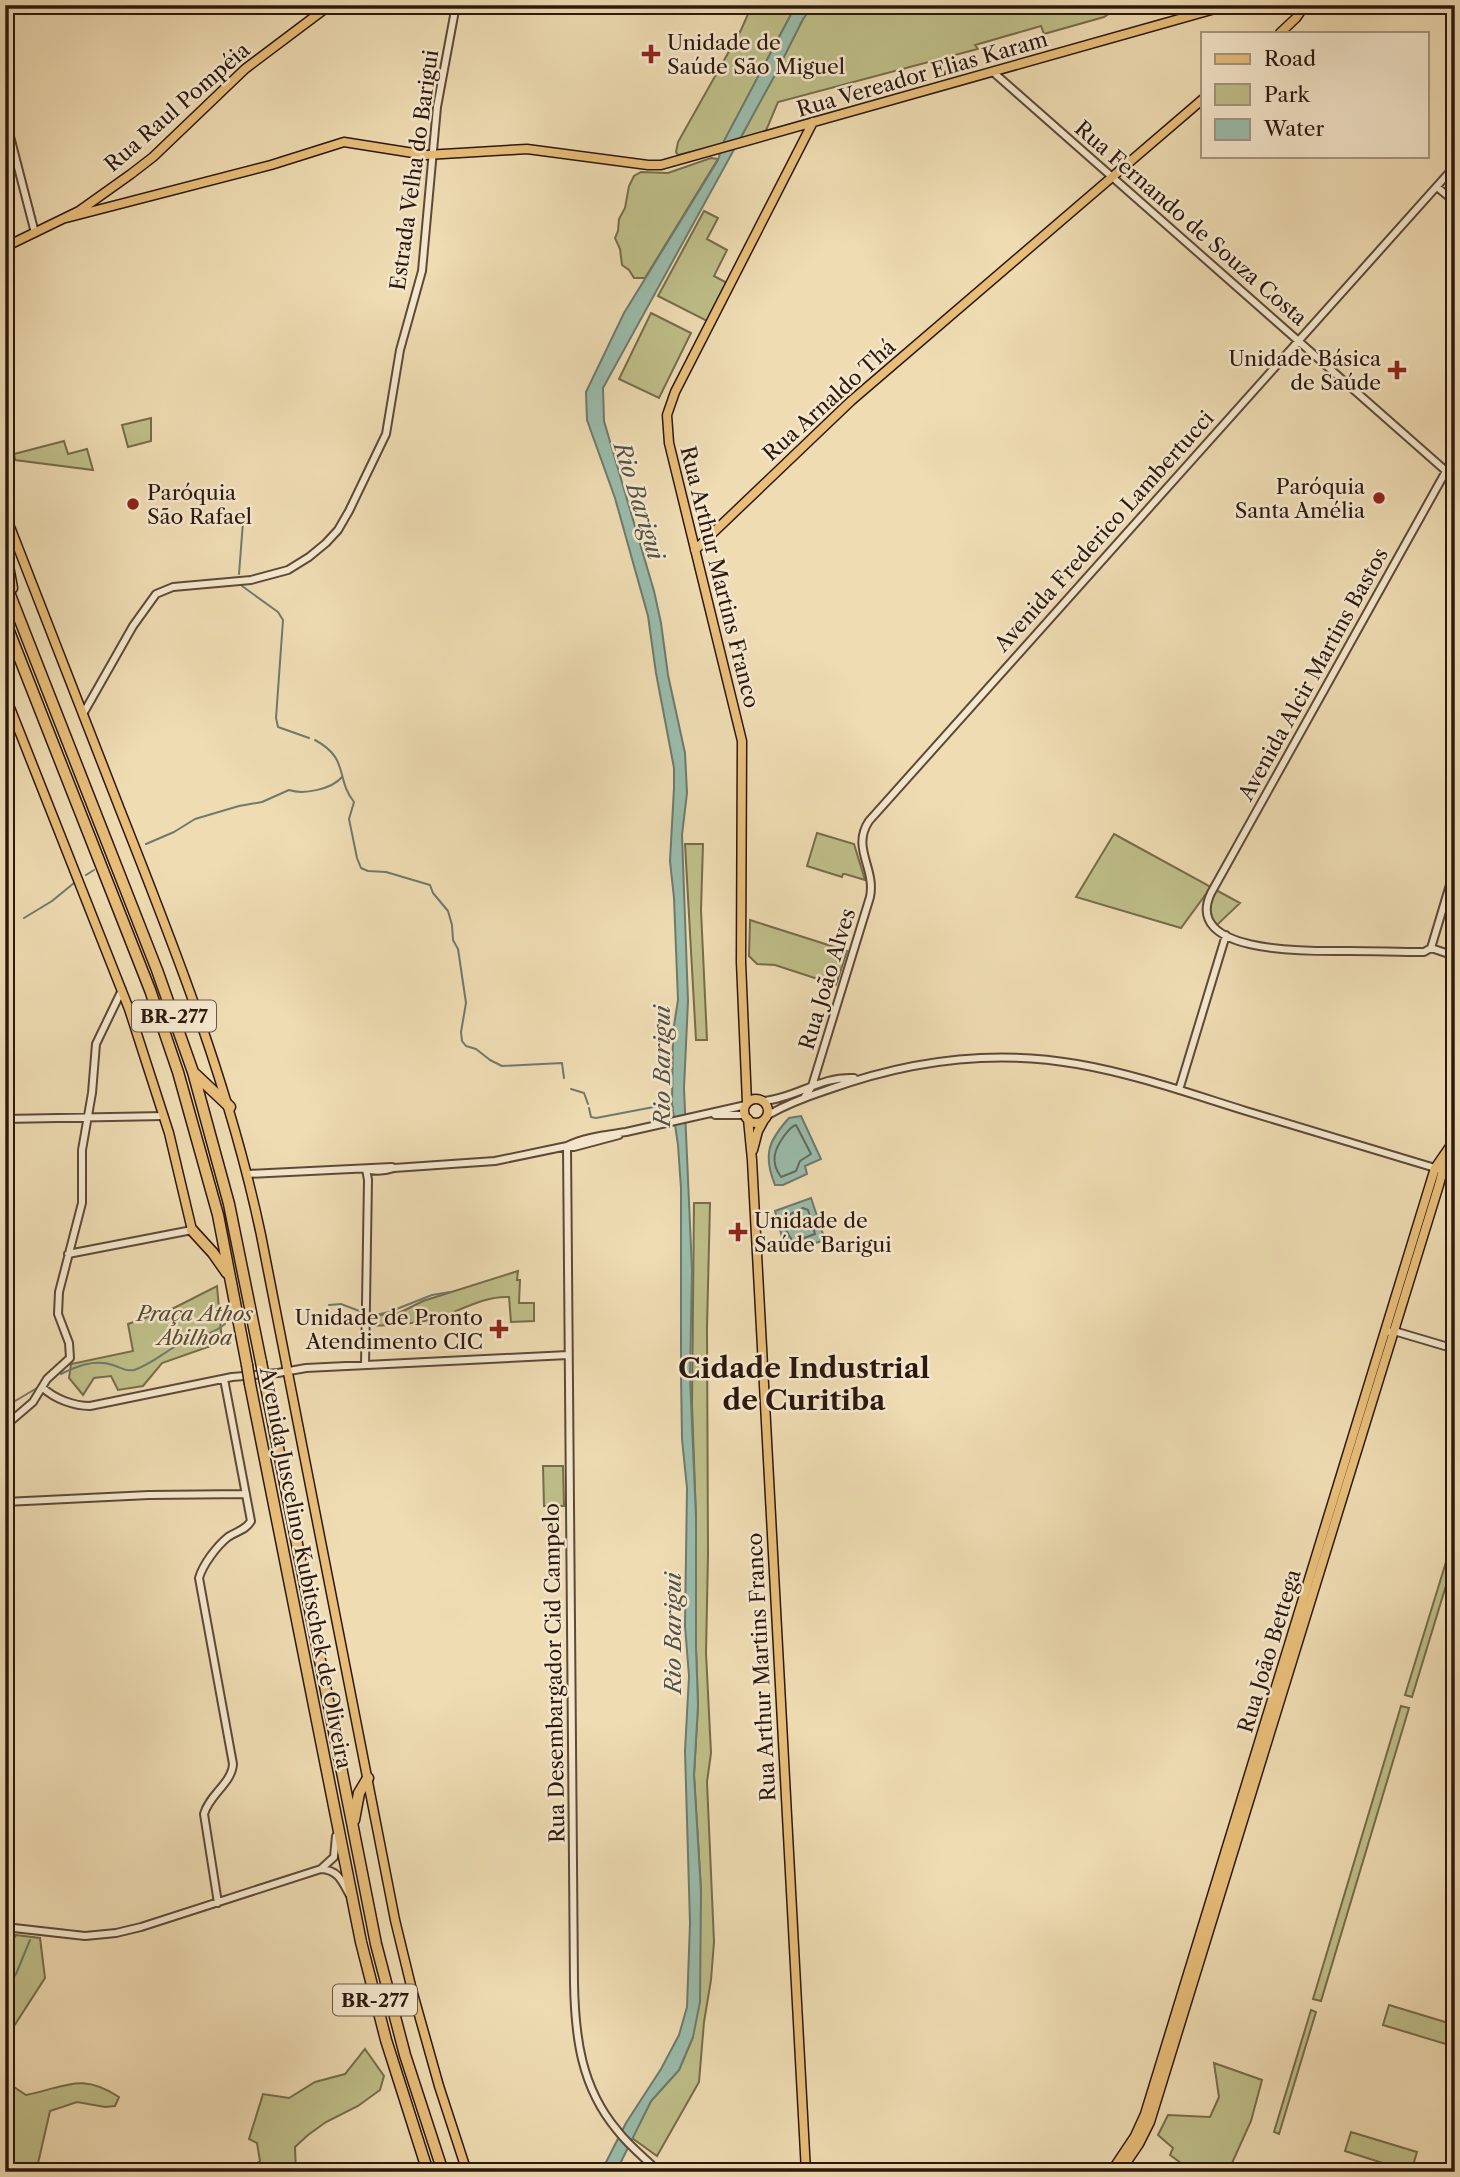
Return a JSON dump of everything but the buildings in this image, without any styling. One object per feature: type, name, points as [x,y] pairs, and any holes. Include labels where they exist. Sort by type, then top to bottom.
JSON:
[{"type":"highway","points":[[5,550],[16,609]]},
{"type":"highway","name":"BR-277","points":[[5,582],[157,970],[193,1072]]},
{"type":"highway","name":"Avenida Juscelino Kubitschek de Oliveira","points":[[5,621],[162,1025],[205,1164],[231,1279],[352,1900],[383,2031],[428,2172]]},
{"type":"highway","points":[[193,1072],[230,1107]]},
{"type":"highway","name":"Avenida Juscelino Kubitschek de Oliveira","points":[[193,1072],[229,1204],[374,1935],[388,1995],[443,2172]]},
{"type":"highway","points":[[192,1230],[213,1253],[231,1279]]},
{"type":"highway","points":[[352,1831],[359,1793],[368,1778]]},
{"type":"main road","name":"Rua Raul Pompéia","points":[[5,247],[90,207],[152,157],[253,62],[330,5]]},
{"type":"main road","name":"Rua Vereador Elias Karam","points":[[90,207],[108,208],[271,165],[344,142],[433,155],[527,149],[654,165],[1229,5]]},
{"type":"main road","points":[[1281,32],[1305,5]]},
{"type":"main road","name":"Rua Arnaldo Thá","points":[[695,551],[836,415],[996,274],[1201,101]]},
{"type":"main road","name":"Rua Arthur Martins Franco","points":[[746,1104],[741,962],[743,750],[667,438],[666,424],[670,407],[813,122]]},
{"type":"main road","points":[[792,128],[801,133],[803,142]]},
{"type":"main road","points":[[5,514],[180,959],[230,1107],[247,1174],[288,1370],[395,1920],[443,2102],[467,2172]]},
{"type":"main road","points":[[5,695],[122,990],[164,1116],[192,1230]]},
{"type":"main road","name":"Rua Arthur Martins Franco","points":[[747,1074],[753,1090],[763,1100]]},
{"type":"main road","points":[[754,1099],[763,1100],[768,1108],[766,1118],[757,1123],[746,1117],[746,1104],[754,1099]]},
{"type":"main road","name":"Rua Arthur Martins Franco","points":[[746,1117],[752,1160],[806,2172]]},
{"type":"main road","name":"Rua Arthur Martins Franco","points":[[752,1160],[756,1137],[766,1118]]},
{"type":"main road","name":"Rua João Bettega","points":[[1120,2172],[1150,2122],[1342,1486],[1384,1334],[1439,1169],[1455,1139]]},
{"type":"main road","name":"Rua João Bettega","points":[[1342,1486],[1394,1331],[1439,1169],[1455,1153]]},
{"type":"main road","name":"Rua João Bettega","points":[[1111,2172],[1142,2122],[1246,1799]]},
{"type":"street","name":"Estrada Velha do Barigui","points":[[83,714],[133,625],[156,594],[179,586],[251,580],[282,573],[309,557],[338,530],[369,472],[388,429],[400,350],[422,271],[437,107],[456,5]]},
{"type":"street","name":"Rua Fernando de Souza Costa","points":[[993,72],[1446,471],[1455,489]]},
{"type":"street","points":[[5,117],[36,233]]},
{"type":"street","name":"Avenida Frederico Lambertucci","points":[[868,867],[861,836],[872,817],[1455,166]]},
{"type":"street","points":[[1437,187],[1455,202]]},
{"type":"street","name":"Avenida Alcir Martins Bastos","points":[[1227,935],[1210,923],[1205,911],[1208,901],[1455,455]]},
{"type":"street","name":"Rua João Alves","points":[[804,1098],[812,1086],[870,897],[872,886],[868,867]]},
{"type":"street","points":[[1179,1090],[1227,935],[1263,948],[1293,951],[1424,952],[1431,948],[1455,868]]},
{"type":"street","points":[[1431,948],[1455,956]]},
{"type":"street","points":[[5,1426],[33,1402],[50,1376],[68,1361],[71,1354],[58,1314],[60,1287],[82,1203],[82,1150],[93,1093],[96,1044],[122,990]]},
{"type":"street","points":[[766,1118],[804,1098],[903,1067],[942,1060],[1026,1059],[1090,1066],[1179,1090],[1455,1174]]},
{"type":"street","points":[[763,1100],[776,1100],[835,1078],[859,1079]]},
{"type":"street","points":[[247,1174],[495,1161],[610,1139],[626,1132],[746,1104]]},
{"type":"street","points":[[703,1115],[746,1117]]},
{"type":"street","points":[[5,1119],[164,1116]]},
{"type":"street","name":"Rua Desembargador Cid Campelo","points":[[567,1146],[575,2018],[579,2053],[598,2102],[615,2128],[659,2172]]},
{"type":"street","points":[[365,1365],[366,1169]]},
{"type":"street","points":[[68,1254],[192,1230]]},
{"type":"street","points":[[1384,1334],[1394,1331],[1455,1349]]},
{"type":"street","points":[[43,1388],[57,1398],[86,1406],[223,1379],[288,1370],[568,1355]]},
{"type":"street","points":[[218,1903],[204,1814],[211,1798],[230,1776],[233,1764],[199,1578],[203,1568],[223,1542],[243,1530],[251,1521],[223,1379]]},
{"type":"street","points":[[5,1502],[149,1495],[246,1494]]},
{"type":"street","points":[[5,1927],[93,1936],[141,1927],[321,1869],[332,1860],[335,1853],[337,1824]]},
{"type":"street","points":[[321,1869],[338,1875],[352,1900]]},
{"type":"green space","points":[[752,5],[796,5],[723,144],[678,155],[678,142],[741,30]]},
{"type":"green space","points":[[813,5],[1133,5],[1113,11],[1104,17],[1044,34],[1041,26],[975,45],[978,49],[778,102],[765,133],[739,141]]},
{"type":"green space","points":[[711,158],[718,159],[645,278],[634,278],[622,265],[615,238],[634,176],[641,172],[668,173]]},
{"type":"green space","points":[[704,211],[718,218],[707,239],[727,250],[714,276],[727,283],[707,321],[658,296]]},
{"type":"green space","points":[[651,313],[691,333],[659,398],[619,379]]},
{"type":"green space","points":[[151,418],[151,441],[128,447],[122,425]]},
{"type":"green space","points":[[64,441],[68,454],[87,449],[93,470],[15,460],[14,454]]},
{"type":"green space","points":[[817,833],[854,844],[865,880],[845,874],[842,877],[807,866]]},
{"type":"green space","points":[[1114,834],[1211,887],[1181,928],[1076,897]]},
{"type":"green space","points":[[685,844],[703,844],[701,910],[707,1040],[696,1040]]},
{"type":"green space","points":[[1216,890],[1240,903],[1217,925],[1209,908]]},
{"type":"green space","points":[[750,920],[847,951],[836,985],[775,965],[757,964],[749,956]]},
{"type":"green space","points":[[694,1203],[710,1203],[706,1653],[711,1753],[707,1782],[714,1942],[699,2082],[657,2156],[632,2138],[651,2101],[679,2070],[693,2037],[701,1891],[694,1775],[698,1705],[692,1405]]},
{"type":"green space","points":[[518,1271],[519,1303],[534,1303],[534,1321],[511,1322],[509,1297],[500,1297],[432,1319],[369,1326],[369,1316],[399,1313],[423,1301]]},
{"type":"green space","name":"Praça Athos Abilhoa","points":[[217,1286],[222,1342],[162,1363],[143,1386],[118,1390],[111,1376],[94,1378],[83,1395],[69,1378],[71,1364],[133,1351],[128,1324],[174,1308]]},
{"type":"green space","points":[[543,1466],[563,1466],[564,1506],[544,1506]]},
{"type":"green space","points":[[1450,1549],[1455,1551],[1455,1556],[1412,1697],[1405,1695]]},
{"type":"green space","points":[[1401,1706],[1409,1708],[1321,2001],[1313,1999]]},
{"type":"green space","points":[[16,1935],[40,1938],[45,1978],[5,2040],[5,1952]]},
{"type":"green space","points":[[1389,2005],[1455,2025],[1449,2045],[1383,2025]]},
{"type":"green space","points":[[1311,2010],[1316,2012],[1279,2134],[1274,2132]]},
{"type":"green space","points":[[5,2048],[11,2085],[26,2095],[83,2083],[106,2089],[119,2097],[115,2106],[77,2102],[50,2111],[36,2172],[5,2172]]},
{"type":"green space","points":[[365,2049],[384,2076],[380,2090],[358,2106],[326,2122],[295,2147],[296,2172],[243,2172],[260,2161],[257,2143],[249,2139],[263,2094],[289,2098],[315,2082],[345,2074]]},
{"type":"green space","points":[[1214,2063],[1262,2080],[1251,2121],[1228,2172],[1193,2172],[1170,2155],[1173,2148],[1158,2135],[1168,2115],[1210,2117],[1219,2097]]},
{"type":"green space","points":[[1351,2132],[1417,2152],[1411,2172],[1345,2151]]},
{"type":"water","points":[[796,5],[813,5],[603,388],[604,421],[654,591],[685,753],[687,793],[682,835],[688,1001],[684,1088],[692,1270],[690,1377],[696,1518],[698,1705],[694,1775],[701,1891],[700,2002],[693,2037],[679,2070],[651,2101],[616,2172],[601,2172],[626,2123],[661,2069],[679,2035],[687,2007],[690,1923],[685,1751],[689,1676],[685,1626],[687,1488],[682,1439],[681,1188],[672,1104],[673,1032],[678,1000],[670,861],[674,768],[648,616],[615,498],[587,420],[586,392],[624,313],[718,160],[724,141]]},
{"type":"water","points":[[801,1116],[821,1159],[805,1166],[807,1174],[783,1185],[775,1185],[769,1165],[772,1141],[789,1118]]},
{"type":"water","points":[[811,1198],[825,1240],[786,1252],[775,1211]]},
{"type":"waterway","points":[[239,574],[243,522]]},
{"type":"waterway","points":[[242,586],[278,612],[283,620],[276,718],[278,727],[309,738]]},
{"type":"waterway","points":[[315,740],[333,754],[354,802],[349,819],[361,868],[430,885],[448,911],[453,940],[458,949],[466,1003],[462,1041],[466,1046],[476,1049],[502,1066],[562,1063],[564,1078]]},
{"type":"waterway","points":[[146,844],[195,819],[262,802],[289,790],[317,790],[332,785],[342,777]]},
{"type":"waterway","points":[[86,875],[94,870]]},
{"type":"waterway","points":[[24,918],[52,901],[74,883]]},
{"type":"waterway","points":[[571,1089],[584,1093],[588,1104]]},
{"type":"waterway","name":"Rio Barigui","points":[[589,1108],[591,1117],[596,1118],[659,1106],[673,1107]]},
{"type":"waterway","points":[[376,1315],[432,1295],[450,1292]]},
{"type":"waterway","points":[[329,1305],[341,1304],[362,1312]]},
{"type":"waterway","points":[[61,1374],[92,1363],[106,1363],[125,1370],[134,1370],[178,1345],[213,1332],[225,1324]]},
{"type":"waterway","points":[[5,1407],[37,1388]]},
{"type":"waterway","points":[[5,1989],[16,1974],[30,1940]]},
{"type":"place","name":"Unidade de Saúde São Miguel","points":[[651,54]]},
{"type":"place","name":"Unidade Básica de Saúde","points":[[1397,370]]},
{"type":"place","name":"Paróquia Santa Amélia","points":[[1379,498]]},
{"type":"place","name":"Paróquia São Rafael","points":[[133,504]]},
{"type":"place","name":"Unidade de Saúde Barigui","points":[[738,1232]]},
{"type":"place","name":"Unidade de Pronto Atendimento CIC","points":[[499,1329]]},
{"type":"district","name":"Cidade Industrial de Curitiba","points":[[804,1384]]}]
